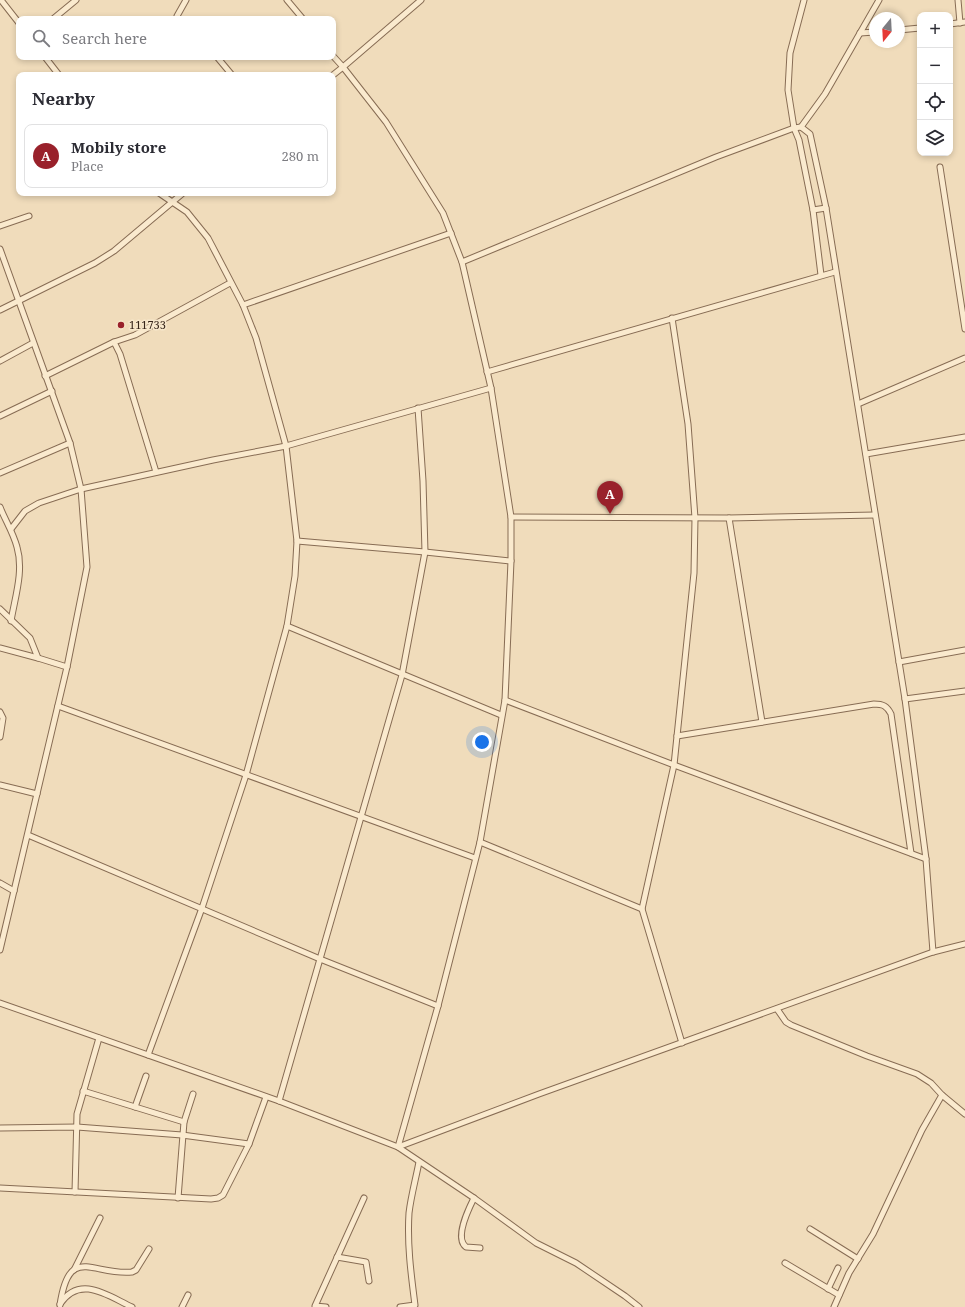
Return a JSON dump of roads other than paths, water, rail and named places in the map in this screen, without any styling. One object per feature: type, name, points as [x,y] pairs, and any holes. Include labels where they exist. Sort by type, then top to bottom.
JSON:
[{"type":"street","points":[[1,0],[16,19]]},
{"type":"street","points":[[57,16],[76,0]]},
{"type":"street","points":[[177,16],[186,0]]},
{"type":"street","points":[[287,0],[300,16]]},
{"type":"street","points":[[336,73],[421,0]]},
{"type":"street","points":[[804,0],[790,54],[788,90],[794,128],[799,140],[813,210],[822,275]]},
{"type":"street","points":[[462,262],[716,156],[794,128],[801,127],[825,94],[878,0]]},
{"type":"street","points":[[958,0],[962,23]]},
{"type":"street","points":[[905,29],[917,28]]},
{"type":"street","points":[[860,33],[869,32]]},
{"type":"street","points":[[47,60],[57,72]]},
{"type":"street","points":[[220,60],[230,72]]},
{"type":"street","points":[[336,60],[386,122],[443,213],[451,233],[462,262],[491,388],[511,517],[511,562],[505,700],[501,715],[480,842],[438,1006],[398,1147]]},
{"type":"street","points":[[801,127],[810,134],[812,138],[826,208],[835,272],[858,404],[905,699],[926,859],[933,952]]},
{"type":"street","points":[[940,167],[965,329]]},
{"type":"street","points":[[148,1055],[202,908],[246,774],[287,626],[295,576],[298,541],[286,446],[265,363],[243,305],[230,283],[208,238],[187,212],[163,196]]},
{"type":"street","points":[[0,310],[95,263],[114,251],[179,196]]},
{"type":"street","points":[[813,210],[826,208]]},
{"type":"street","points":[[0,226],[29,216]]},
{"type":"street","points":[[243,305],[451,233]]},
{"type":"street","points":[[0,249],[70,443],[81,489],[87,567],[67,667],[0,950]]},
{"type":"street","points":[[487,372],[835,272]]},
{"type":"street","points":[[45,376],[114,342],[135,335],[230,283]]},
{"type":"street","points":[[672,318],[688,424],[695,518],[694,573],[674,765],[642,910],[682,1043]]},
{"type":"street","points":[[114,342],[120,354],[156,472]]},
{"type":"street","points":[[0,361],[33,343]]},
{"type":"street","points":[[858,404],[965,358]]},
{"type":"street","points":[[11,529],[25,511],[39,503],[66,496],[81,489],[156,472],[286,446],[491,388]]},
{"type":"street","points":[[0,416],[52,391]]},
{"type":"street","points":[[279,1101],[402,675],[425,552],[423,481],[418,408]]},
{"type":"street","points":[[866,454],[965,437]]},
{"type":"street","points":[[0,473],[70,443]]},
{"type":"street","points":[[0,507],[11,529],[17,548],[20,574],[11,621]]},
{"type":"street","points":[[511,517],[729,518],[875,516]]},
{"type":"street","points":[[729,518],[762,722]]},
{"type":"street","points":[[298,541],[425,552],[511,562]]},
{"type":"street","points":[[0,610],[30,638],[38,658]]},
{"type":"street","points":[[287,626],[501,715]]},
{"type":"street","points":[[0,648],[67,667]]},
{"type":"street","points":[[898,662],[965,650]]},
{"type":"street","points":[[905,699],[965,691]]},
{"type":"street","points":[[505,700],[926,859]]},
{"type":"street","points":[[677,736],[874,704],[883,704],[888,708],[891,714],[911,853]]},
{"type":"street","points":[[58,706],[476,858]]},
{"type":"street","points":[[0,712],[2,718],[0,737]]},
{"type":"street","points":[[0,785],[37,794]]},
{"type":"street","points":[[28,835],[320,959],[438,1006]]},
{"type":"street","points":[[480,842],[642,910]]},
{"type":"street","points":[[0,883],[14,891]]},
{"type":"street","points":[[398,1147],[933,952],[965,944]]},
{"type":"street","points":[[0,1003],[279,1101],[398,1147],[474,1198],[536,1243],[576,1263],[639,1307]]},
{"type":"street","points":[[777,1009],[786,1022],[791,1025],[917,1074],[931,1084],[965,1114]]},
{"type":"street","points":[[75,1192],[77,1114],[99,1038]]},
{"type":"street","points":[[135,1107],[146,1076]]},
{"type":"street","points":[[83,1091],[184,1122]]},
{"type":"street","points":[[178,1198],[182,1135],[184,1122],[193,1094]]},
{"type":"street","points":[[834,1307],[872,1234],[922,1130],[942,1095]]},
{"type":"street","points":[[0,1188],[178,1198],[218,1198],[223,1195],[248,1144],[266,1097]]},
{"type":"street","points":[[0,1128],[77,1126],[182,1135],[248,1144]]},
{"type":"street","points":[[400,1307],[415,1306],[408,1257],[408,1230],[410,1206],[419,1162]]},
{"type":"street","points":[[326,1307],[315,1307],[364,1198]]},
{"type":"street","points":[[474,1198],[464,1220],[462,1242],[466,1247],[480,1248]]},
{"type":"street","points":[[59,1306],[65,1281],[74,1270],[100,1218]]},
{"type":"street","points":[[810,1229],[858,1259]]},
{"type":"street","points":[[74,1270],[84,1266],[132,1272],[136,1270],[149,1249]]},
{"type":"street","points":[[337,1257],[366,1262],[369,1281]]},
{"type":"street","points":[[784,1263],[839,1295]]},
{"type":"street","points":[[828,1289],[838,1268]]},
{"type":"street","points":[[59,1306],[72,1293],[84,1288],[93,1290],[132,1307]]},
{"type":"street","points":[[182,1307],[188,1295]]},
{"type":"place","name":"111733","points":[[121,325]]},
{"type":"place","name":"Mobily store","points":[[610,514]]}]
